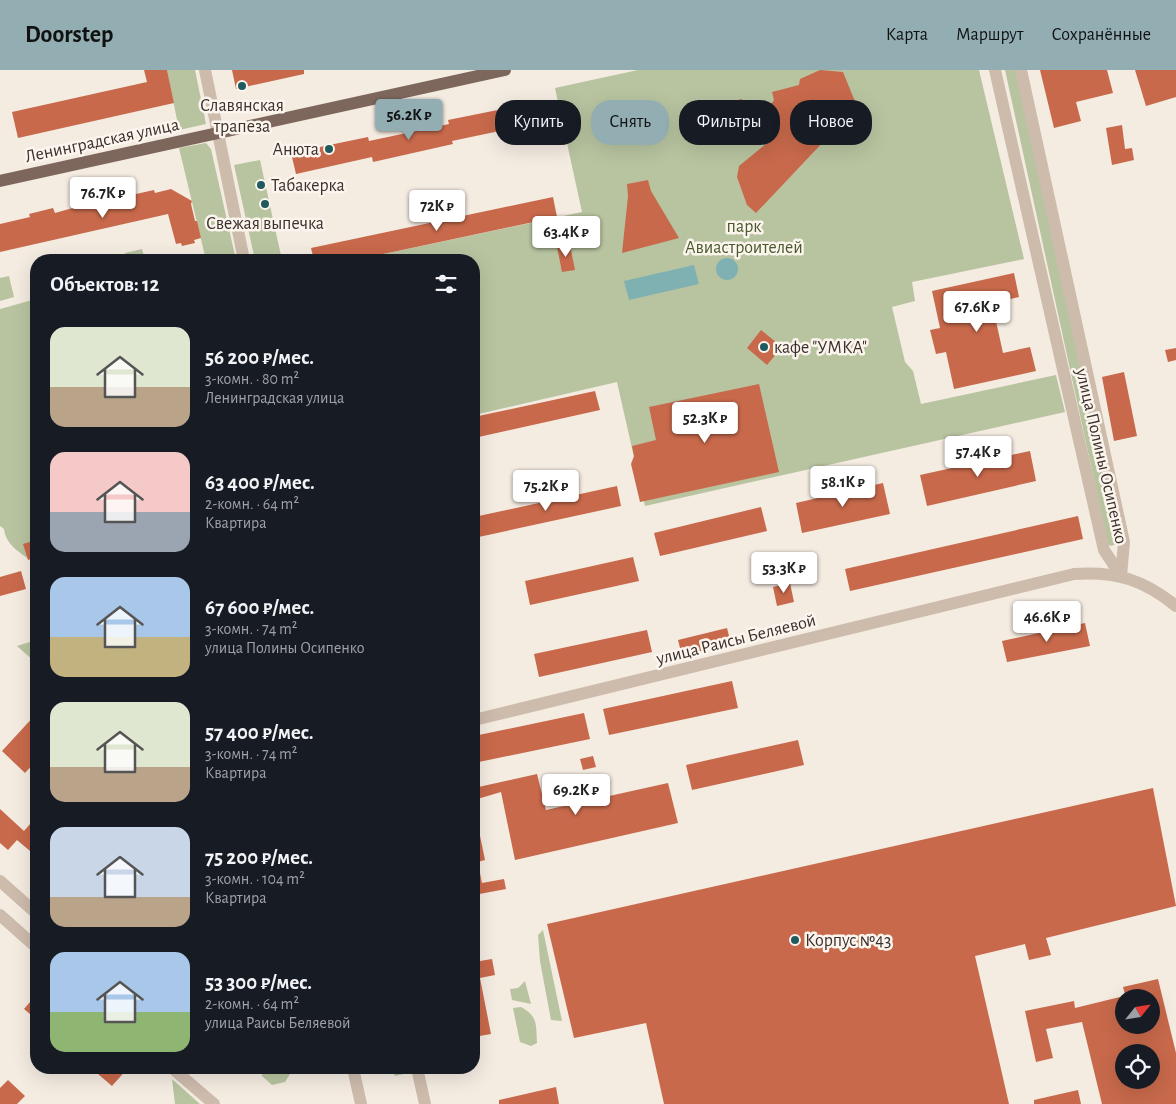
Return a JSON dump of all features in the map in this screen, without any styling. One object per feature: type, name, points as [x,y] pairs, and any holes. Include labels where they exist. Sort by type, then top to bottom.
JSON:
[{"type":"main road","name":"Ленинградская улица","points":[[0,181],[505,70]]},
{"type":"street","points":[[205,70],[243,254]]},
{"type":"street","name":"улица Полины Осипенко","points":[[995,70],[1104,550],[1121,576]]},
{"type":"street","name":"улица Полины Осипенко","points":[[1021,70],[1124,542],[1121,576]]},
{"type":"street","name":"улица Раисы Беляевой","points":[[480,719],[1074,574],[1100,572],[1121,576],[1143,584],[1176,606]]},
{"type":"street","points":[[0,881],[30,908]]},
{"type":"street","points":[[0,915],[30,942]]},
{"type":"street","points":[[179,1074],[214,1104]]},
{"type":"street","points":[[354,1074],[361,1104]]},
{"type":"street","points":[[418,1074],[423,1104]]},
{"type":"green space","points":[[167,70],[195,70],[206,124],[179,130]]},
{"type":"green space","name":"парк Авиастроителей","points":[[638,70],[979,70],[1024,259],[912,282],[915,301],[892,307],[905,362],[913,371],[921,404],[1056,375],[1065,412],[645,506],[617,382],[480,414],[480,254],[383,254],[582,212],[567,145],[581,145],[581,100],[558,100],[555,88]]},
{"type":"green space","points":[[1005,70],[1016,70],[1118,535],[1116,544],[1111,546],[1108,544]]},
{"type":"green space","points":[[206,143],[211,149],[235,254],[205,254],[179,148]]},
{"type":"green space","points":[[260,160],[281,254],[254,254],[234,165]]},
{"type":"green space","points":[[142,249],[143,254],[125,254]]},
{"type":"green space","points":[[9,276],[14,297],[0,301],[0,278]]},
{"type":"green space","points":[[30,301],[30,560],[11,545],[4,529],[0,526],[0,309]]},
{"type":"green space","points":[[30,642],[30,658],[17,646]]},
{"type":"green space","points":[[543,930],[562,1021],[551,1020],[540,961],[538,935]]},
{"type":"green space","points":[[525,981],[531,1004],[512,1000],[510,989],[518,988]]},
{"type":"green space","points":[[521,1007],[531,1014],[535,1022],[537,1043],[531,1046],[520,1042],[513,1008]]},
{"type":"green space","points":[[262,1074],[290,1074],[285,1082],[272,1085]]},
{"type":"green space","points":[[172,1079],[200,1104],[175,1104]]},
{"type":"water","points":[[727,258],[735,261],[738,269],[735,277],[727,280],[719,277],[716,269],[719,261]]},
{"type":"water","points":[[694,265],[699,284],[629,300],[624,281]]},
{"type":"building","points":[[144,70],[167,70],[174,103],[18,138],[12,112],[147,82]]},
{"type":"building","points":[[232,70],[304,70],[304,74],[236,89]]},
{"type":"building","points":[[820,70],[843,72],[855,100],[790,100],[790,145],[820,145],[756,213],[747,205],[737,177],[739,166],[765,145],[780,145],[780,100],[774,100],[772,92],[799,85],[800,79]]},
{"type":"building","points":[[1040,70],[1107,70],[1113,93],[1076,102],[1081,121],[1054,128]]},
{"type":"building","points":[[1135,70],[1176,70],[1176,97],[1146,106]]},
{"type":"building","points":[[495,110],[495,132],[452,141],[453,144],[373,162],[372,157],[296,174],[291,153],[368,137],[369,141],[449,124],[448,120]]},
{"type":"building","points":[[1122,125],[1125,149],[1132,148],[1134,160],[1112,165],[1106,128]]},
{"type":"building","points":[[648,180],[651,191],[679,238],[622,253],[628,196],[627,184]]},
{"type":"building","points":[[171,189],[192,201],[195,221],[197,221],[201,238],[194,240],[195,243],[182,246],[181,243],[176,244],[168,214],[0,252],[0,224],[30,217],[29,214],[53,208],[55,213],[108,198],[109,200],[154,190],[155,193]]},
{"type":"building","points":[[553,197],[557,217],[383,254],[312,254],[311,248]]},
{"type":"building","points":[[570,245],[575,270],[562,272],[557,247]]},
{"type":"building","points":[[1014,273],[1019,297],[992,303],[1003,353],[1030,347],[1036,371],[954,389],[946,352],[936,354],[930,330],[940,328],[932,291]]},
{"type":"building","name":"кафе \"УМКА\"","points":[[761,330],[782,347],[767,365],[747,348]]},
{"type":"building","points":[[1176,348],[1176,360],[1168,362],[1165,350]]},
{"type":"building","points":[[1124,372],[1137,436],[1114,441],[1102,377]]},
{"type":"building","points":[[759,384],[779,472],[640,502],[631,464],[634,456],[632,446],[656,440],[649,407]]},
{"type":"building","points":[[595,391],[600,410],[480,437],[480,416]]},
{"type":"building","points":[[1030,451],[1036,481],[927,506],[920,475]]},
{"type":"building","points":[[883,483],[890,514],[802,533],[796,503]]},
{"type":"building","points":[[617,486],[621,506],[480,537],[480,516]]},
{"type":"building","points":[[761,507],[767,531],[660,556],[654,533]]},
{"type":"building","points":[[1078,516],[1083,539],[850,591],[845,569]]},
{"type":"building","points":[[30,542],[30,559],[28,560],[23,544]]},
{"type":"building","points":[[633,557],[639,581],[530,605],[525,581]]},
{"type":"building","points":[[21,571],[26,589],[0,596],[0,577]]},
{"type":"building","points":[[790,583],[794,602],[777,606],[773,587]]},
{"type":"building","points":[[1085,623],[1090,646],[1007,662],[1002,641]]},
{"type":"building","points":[[727,628],[731,644],[682,656],[678,640]]},
{"type":"building","points":[[647,630],[652,652],[539,677],[534,654]]},
{"type":"building","points":[[732,681],[738,708],[609,735],[603,709]]},
{"type":"building","points":[[584,713],[590,739],[480,762],[480,735]]},
{"type":"building","points":[[30,721],[30,768],[25,773],[2,751]]},
{"type":"building","points":[[798,740],[804,765],[692,790],[686,765]]},
{"type":"building","points":[[593,756],[596,767],[583,770],[580,759]]},
{"type":"building","points":[[537,774],[546,810],[668,783],[678,823],[515,860],[501,792],[480,798],[480,787]]},
{"type":"building","name":"Корпус №43","points":[[1153,788],[1176,906],[1046,938],[1051,955],[1029,960],[1025,944],[975,956],[1009,1104],[664,1104],[646,1023],[574,1038],[547,924]]},
{"type":"building","points":[[0,809],[24,831],[30,824],[30,851],[17,840],[8,850],[0,843]]},
{"type":"building","points":[[480,836],[485,860],[480,861]]},
{"type":"building","points":[[480,873],[482,883],[504,879],[506,889],[480,894]]},
{"type":"building","points":[[492,959],[495,975],[480,978],[480,961]]},
{"type":"building","points":[[480,978],[491,1034],[480,1036]]},
{"type":"building","points":[[1158,979],[1176,1053],[1176,1104],[1102,1104],[1082,1022],[1046,1029],[1053,1058],[1036,1062],[1025,1011],[1074,1001],[1075,1008],[1115,998],[1115,1034],[1160,1034],[1160,989],[1124,989],[1123,987]]},
{"type":"building","points":[[30,1002],[30,1014],[24,1009]]},
{"type":"building","points":[[98,1074],[123,1074],[112,1086]]},
{"type":"building","points":[[8,1080],[25,1096],[17,1104],[0,1104],[0,1088]]},
{"type":"building","points":[[556,1087],[559,1104],[499,1104],[499,1100]]},
{"type":"building","points":[[1078,1090],[1081,1104],[1034,1104],[1034,1100]]},
{"type":"place","name":"Славянская трапеза","points":[[242,86]]},
{"type":"place","name":"Анюта","points":[[329,149]]},
{"type":"place","name":"Табакерка","points":[[261,185]]},
{"type":"place","name":"Свежая выпечка","points":[[265,204]]},
{"type":"place","name":"кафе \"УМКА\"","points":[[764,347]]},
{"type":"place","name":"Корпус №43","points":[[795,940]]}]
